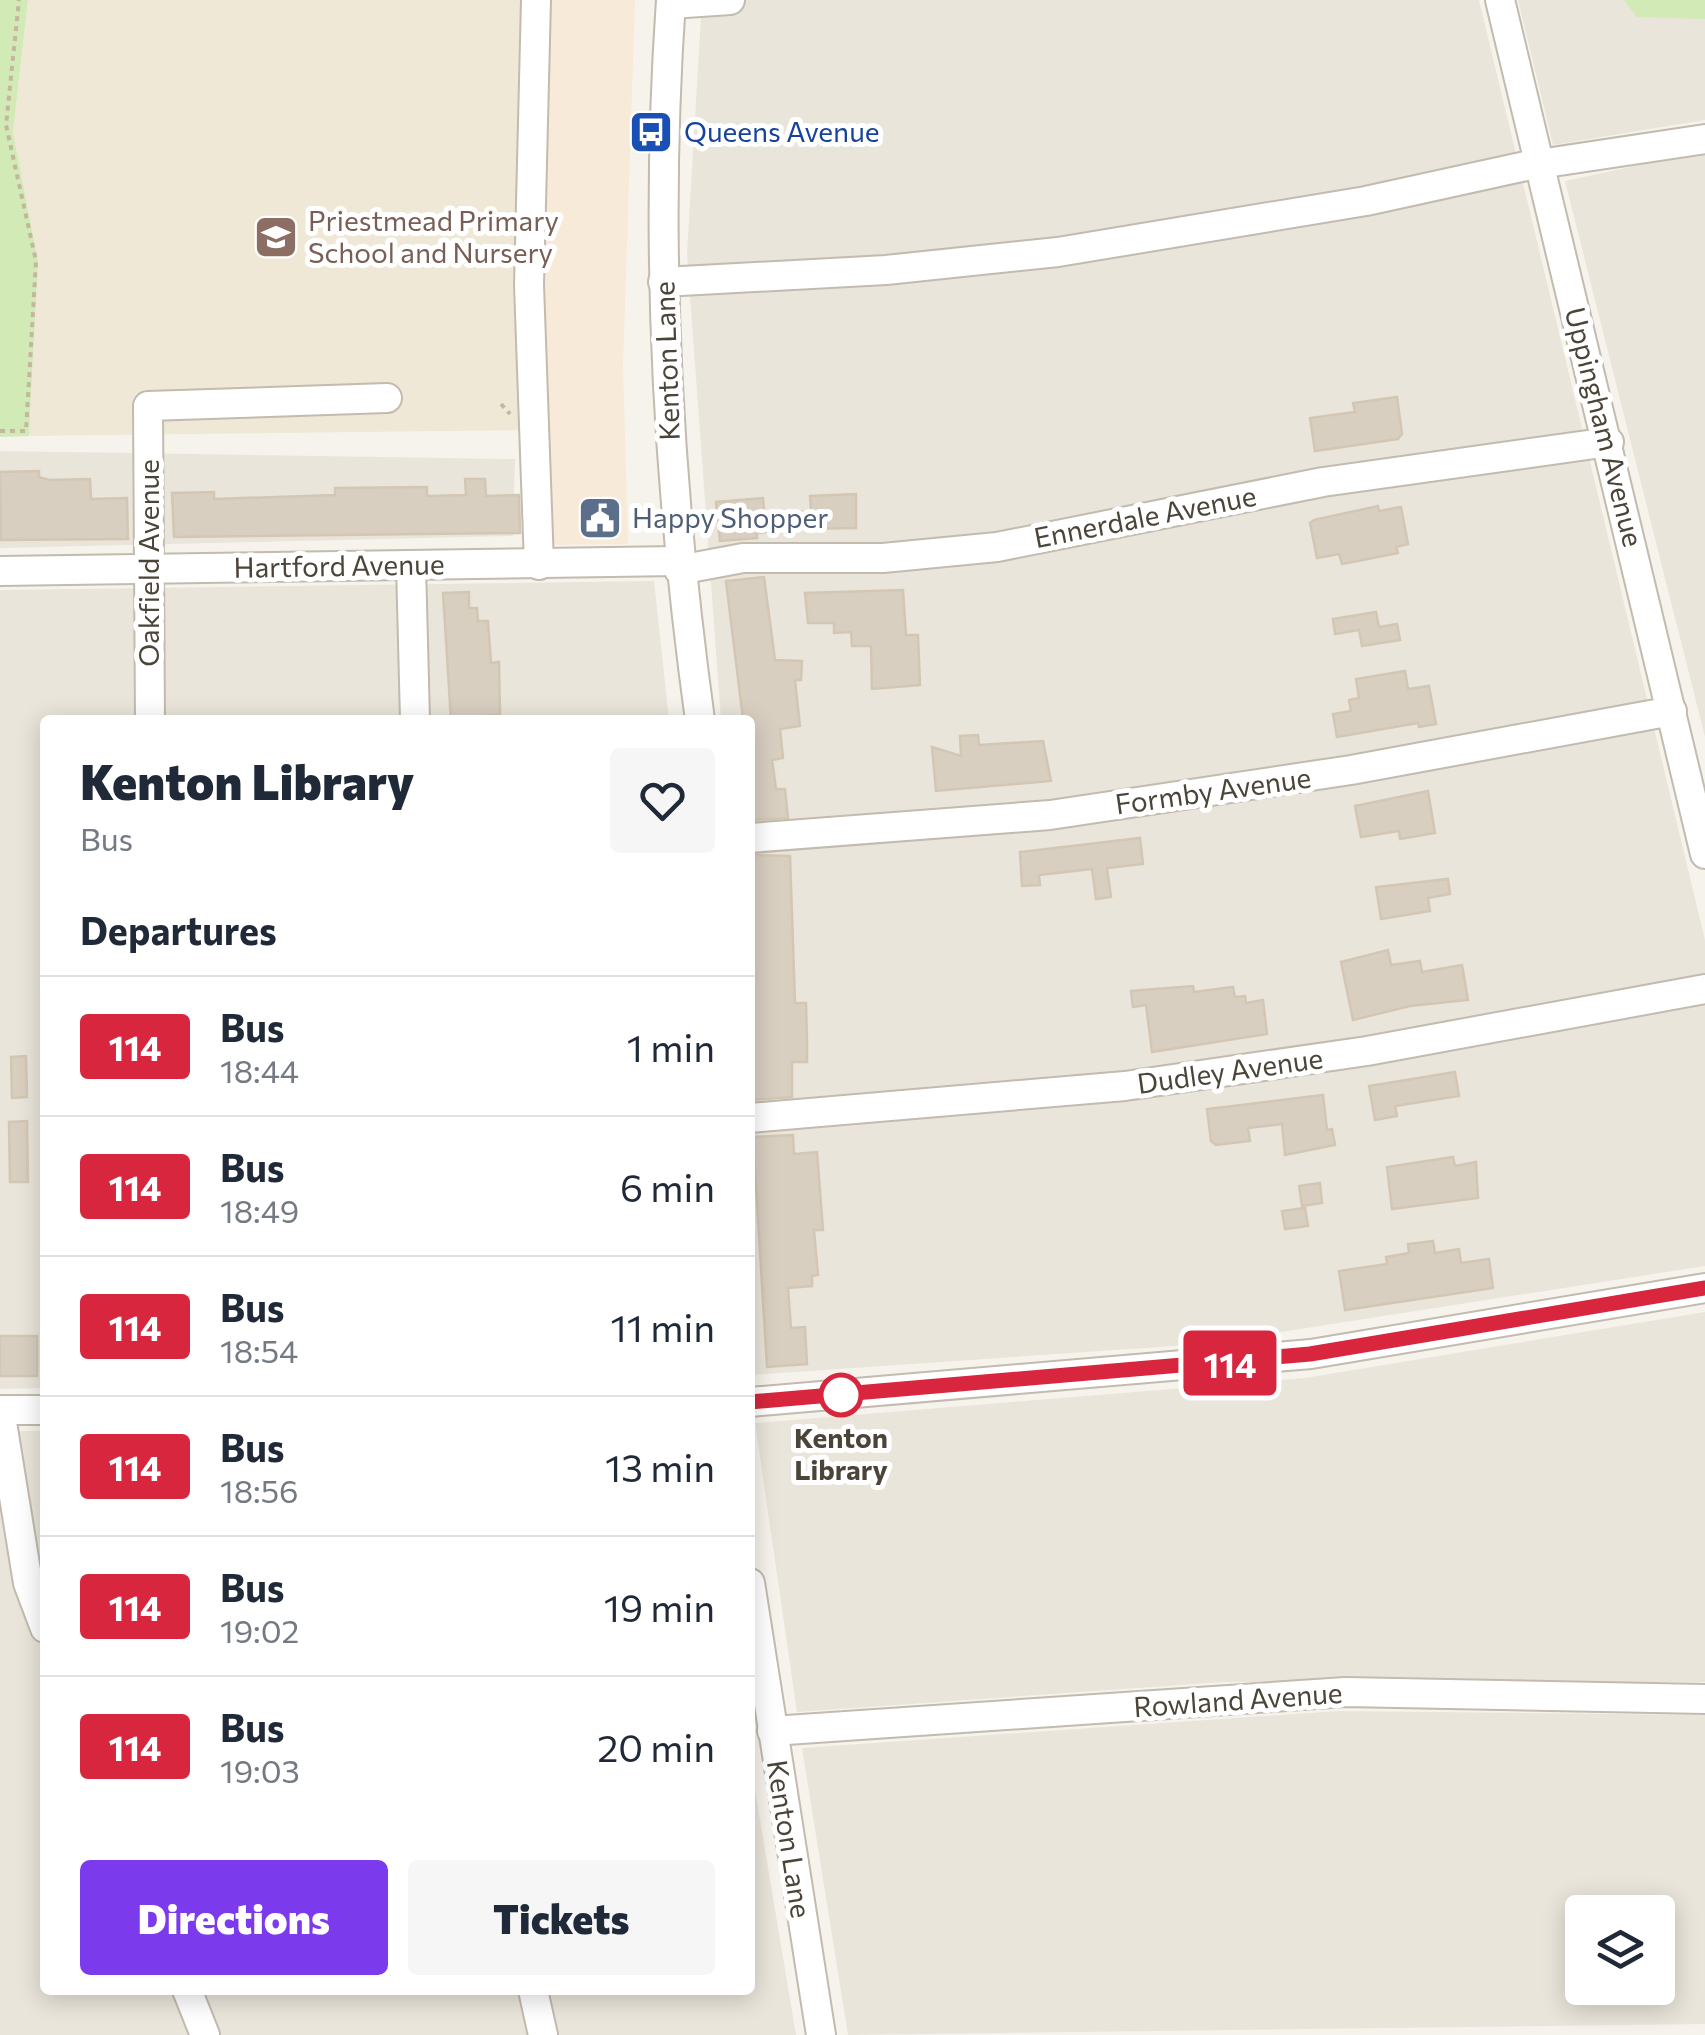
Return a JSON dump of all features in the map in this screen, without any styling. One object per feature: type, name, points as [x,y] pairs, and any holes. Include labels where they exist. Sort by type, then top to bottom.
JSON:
[{"type":"street","points":[[536,0],[529,285],[539,565]]},
{"type":"street","points":[[671,2],[730,0]]},
{"type":"street","name":"Uppingham Avenue","points":[[1500,0],[1705,854]]},
{"type":"street","name":"Kenton Lane","points":[[671,2],[663,282],[679,565],[699,715]]},
{"type":"street","points":[[663,282],[886,270],[1058,252],[1366,202],[1542,166],[1705,139]]},
{"type":"street","name":"Oakfield Avenue","points":[[150,715],[148,406],[388,398]]},
{"type":"street","name":"Ennerdale Avenue","points":[[679,565],[743,558],[883,558],[997,547],[1324,482],[1608,442]]},
{"type":"street","points":[[411,565],[415,715]]},
{"type":"street","name":"Hartford Avenue","points":[[0,571],[679,565]]},
{"type":"street","name":"Formby Avenue","points":[[755,838],[1050,815],[1351,770],[1672,711]]},
{"type":"street","name":"Dudley Avenue","points":[[755,1118],[1125,1086],[1367,1051],[1705,989]]},
{"type":"street","points":[[755,1402],[1310,1354],[1705,1288]]},
{"type":"street","points":[[40,1410],[0,1410],[28,1582],[40,1614]]},
{"type":"street","name":"Kenton Lane","points":[[755,1616],[820,2035]]},
{"type":"street","name":"Rowland Avenue","points":[[772,1730],[1345,1692],[1705,1699]]},
{"type":"street","points":[[189,1995],[204,2035]]},
{"type":"street","points":[[534,1995],[543,2035]]},
{"type":"path","points":[[0,431],[26,430],[36,261],[6,125],[19,0]]},
{"type":"shaded area","name":"Priestmead Primary School and Nursery","points":[[28,0],[527,0],[525,430],[29,436],[38,261],[13,132]]},
{"type":"shaded area","points":[[548,0],[635,0],[623,364],[628,544],[532,545]]},
{"type":"shaded area","points":[[702,0],[1479,0],[1705,940],[1705,1266],[1204,1344],[755,1375],[755,715],[721,715],[687,254]]},
{"type":"shaded area","points":[[1518,0],[1705,0],[1705,120],[1553,145]]},
{"type":"shaded area","points":[[1690,154],[1705,155],[1705,737],[1565,181]]},
{"type":"shaded area","points":[[0,451],[515,459],[513,536],[0,548]]},
{"type":"shaded area","points":[[654,581],[668,715],[40,715],[40,1388],[0,1389],[0,590]]},
{"type":"shaded area","points":[[1705,1312],[1705,1682],[1224,1682],[797,1712],[755,1423],[1305,1378]]},
{"type":"shaded area","points":[[0,1431],[40,1431],[40,1995],[755,1995],[755,1790],[796,2035],[0,2035]]},
{"type":"shaded area","points":[[1339,1711],[1705,1715],[1705,2024],[848,2035],[802,1748]]},
{"type":"green space","points":[[0,0],[28,0],[13,132],[38,261],[29,436],[0,437]]},
{"type":"green space","points":[[1624,0],[1705,0],[1705,19],[1637,17]]},
{"type":"building","points":[[1397,397],[1402,434],[1398,439],[1315,451],[1310,418],[1355,412],[1353,403]]},
{"type":"building","points":[[39,471],[39,477],[49,480],[90,479],[91,499],[127,498],[128,539],[1,540],[0,472]]},
{"type":"building","points":[[465,479],[485,479],[486,496],[519,495],[520,533],[174,537],[172,493],[214,492],[214,499],[335,495],[335,488],[427,487],[427,496],[466,495]]},
{"type":"building","points":[[856,494],[856,528],[800,529],[798,512],[811,511],[810,496]]},
{"type":"building","points":[[763,498],[766,532],[757,533],[757,538],[720,541],[716,502]]},
{"type":"building","points":[[1378,506],[1379,511],[1401,507],[1408,544],[1396,547],[1398,553],[1342,564],[1339,554],[1317,558],[1310,523]]},
{"type":"building","points":[[764,577],[775,660],[802,661],[801,680],[795,680],[800,726],[780,729],[783,758],[772,760],[776,789],[785,789],[788,818],[755,820],[755,715],[743,715],[726,581]]},
{"type":"building","points":[[903,590],[906,635],[918,635],[920,685],[872,689],[871,646],[852,646],[851,632],[834,633],[834,623],[808,623],[805,593]]},
{"type":"building","points":[[469,592],[469,608],[477,608],[478,621],[488,621],[491,663],[499,662],[500,714],[451,715],[443,593]]},
{"type":"building","points":[[1376,612],[1379,627],[1397,624],[1400,640],[1362,646],[1359,630],[1335,634],[1333,619]]},
{"type":"building","points":[[1405,671],[1408,689],[1429,686],[1436,724],[1419,727],[1418,723],[1337,737],[1333,714],[1351,711],[1349,700],[1359,698],[1356,679]]},
{"type":"building","points":[[978,735],[979,745],[1043,741],[1051,781],[936,791],[932,747],[961,756],[960,736]]},
{"type":"building","points":[[1428,791],[1435,833],[1400,839],[1399,831],[1361,837],[1355,806]]},
{"type":"building","points":[[1140,838],[1143,864],[1107,868],[1111,897],[1096,899],[1092,869],[1039,875],[1040,885],[1022,886],[1020,852]]},
{"type":"building","points":[[755,855],[790,856],[795,1003],[806,1003],[807,1042],[807,1062],[792,1062],[792,1097],[755,1100]]},
{"type":"building","points":[[1448,879],[1450,894],[1428,898],[1430,911],[1381,919],[1376,887]]},
{"type":"building","points":[[1388,950],[1391,965],[1420,961],[1422,972],[1462,965],[1468,1000],[1410,1006],[1353,1020],[1341,962]]},
{"type":"building","points":[[1193,986],[1194,992],[1233,987],[1235,997],[1245,996],[1246,1003],[1263,1000],[1267,1034],[1152,1052],[1146,1005],[1133,1007],[1131,991]]},
{"type":"building","points":[[26,1056],[27,1097],[12,1098],[11,1057]]},
{"type":"building","points":[[1455,1072],[1459,1096],[1395,1106],[1397,1116],[1375,1120],[1369,1086]]},
{"type":"building","points":[[1323,1095],[1327,1130],[1332,1129],[1335,1145],[1285,1155],[1282,1124],[1248,1128],[1250,1141],[1216,1145],[1211,1141],[1207,1109]]},
{"type":"building","points":[[27,1121],[28,1182],[10,1182],[9,1122]]},
{"type":"building","points":[[793,1135],[794,1154],[817,1152],[823,1230],[814,1230],[818,1275],[812,1276],[812,1286],[788,1288],[791,1328],[805,1327],[807,1364],[767,1367],[755,1137]]},
{"type":"building","points":[[1453,1157],[1455,1166],[1476,1162],[1478,1198],[1392,1209],[1387,1167]]},
{"type":"building","points":[[1320,1183],[1322,1203],[1302,1206],[1299,1186]]},
{"type":"building","points":[[1305,1208],[1308,1226],[1285,1229],[1282,1211]]},
{"type":"building","points":[[1433,1241],[1435,1253],[1459,1249],[1461,1263],[1489,1259],[1493,1288],[1345,1310],[1339,1271],[1387,1264],[1386,1257],[1409,1253],[1408,1244]]},
{"type":"building","points":[[0,1336],[37,1336],[37,1376],[0,1376]]},
{"type":"bus line","name":"114","points":[[755,1402],[1310,1354],[1705,1288]]},
{"type":"place","name":"Queens Avenue","points":[[651,132]]},
{"type":"place","name":"Priestmead Primary School and Nursery","points":[[276,237]]},
{"type":"place","name":"Happy Shopper","points":[[600,518]]},
{"type":"place","name":"Kenton Library","points":[[841,1395]]}]
